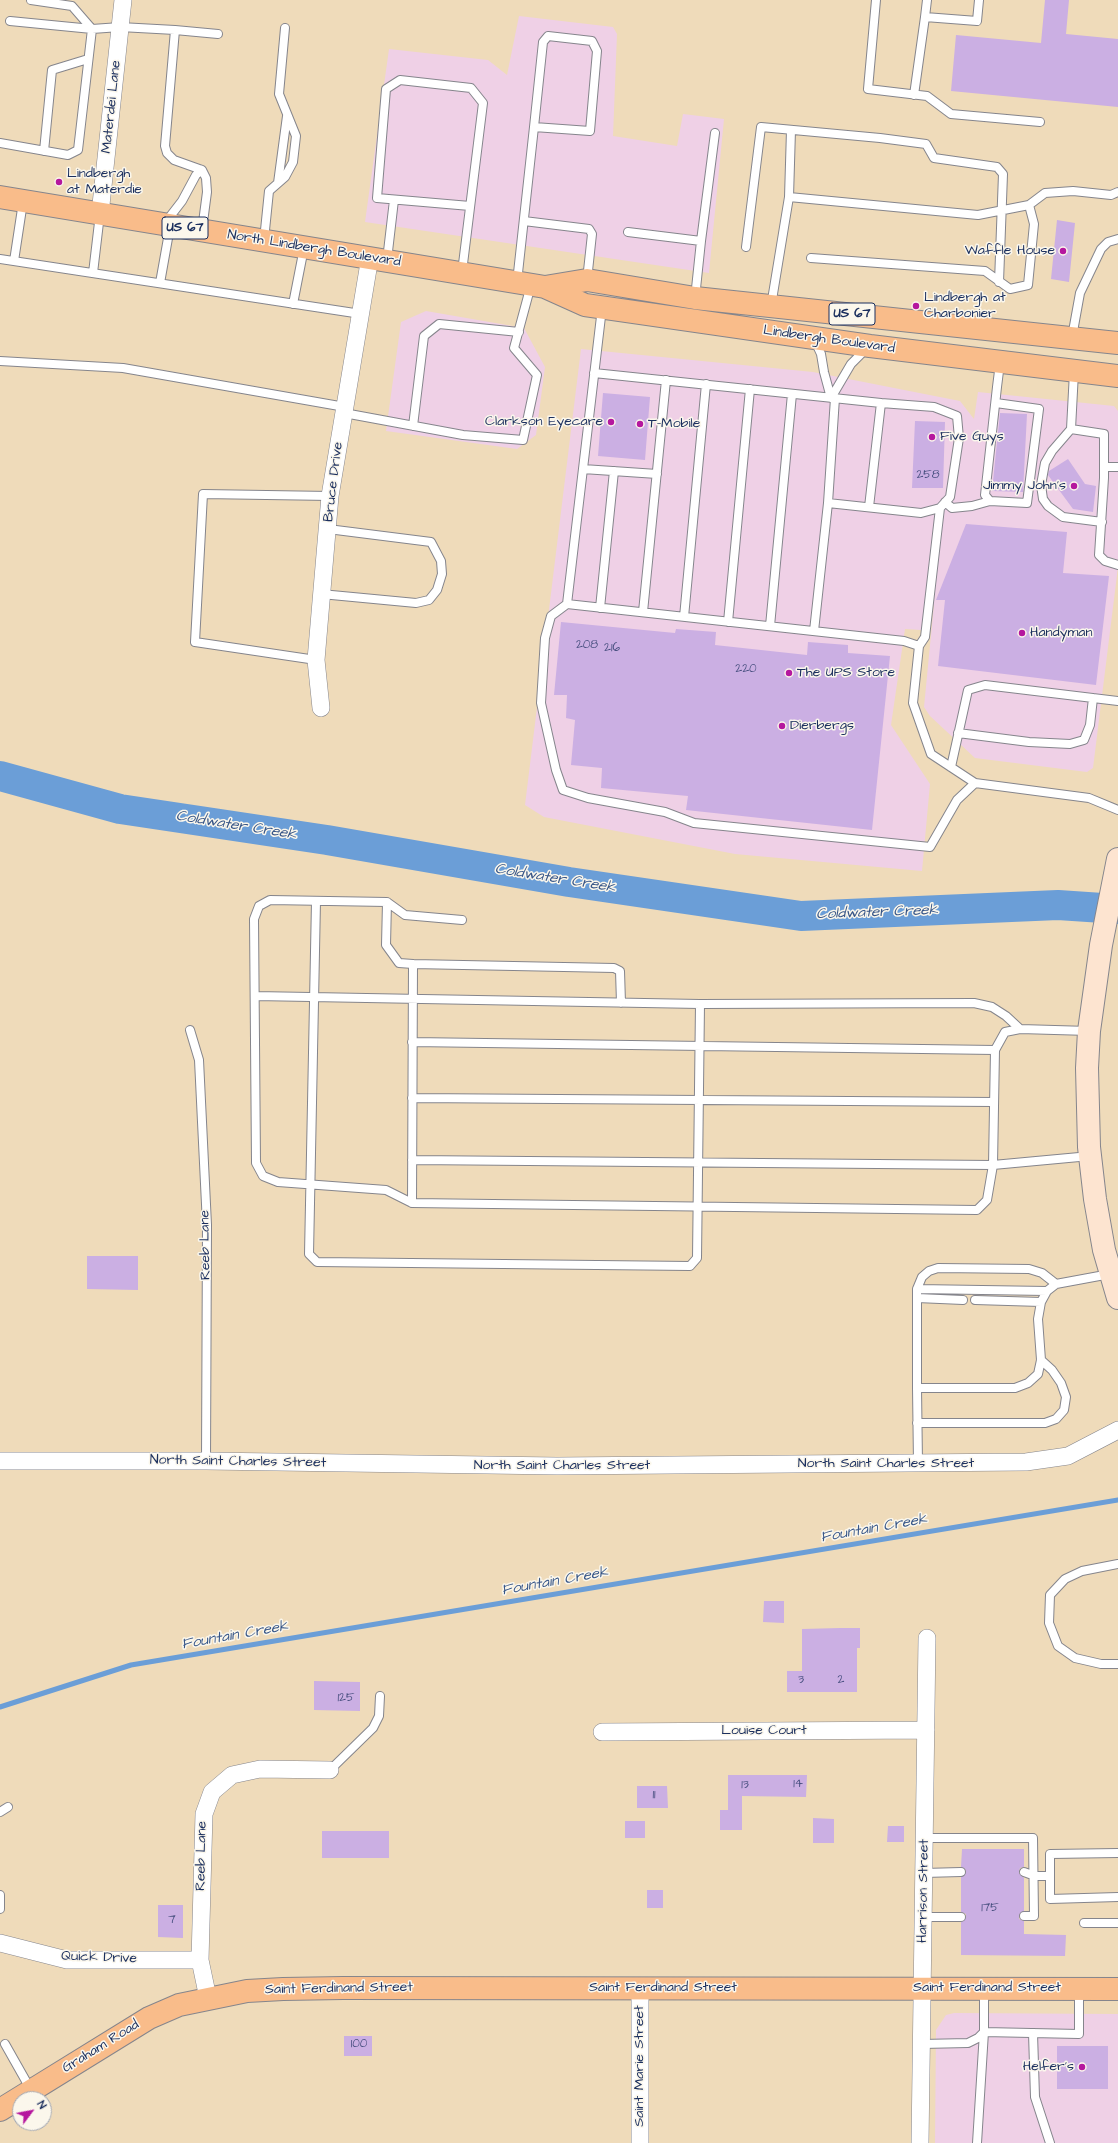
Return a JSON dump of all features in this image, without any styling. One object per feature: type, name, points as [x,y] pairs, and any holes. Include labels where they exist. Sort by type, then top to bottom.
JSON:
[{"type":"main road","name":"North Lindbergh Boulevard","points":[[0,197],[462,273]]},
{"type":"main road","name":"Lindbergh Boulevard","points":[[462,273],[531,285],[585,305],[870,346],[1118,376]]},
{"type":"main road","name":"Lindbergh Boulevard","points":[[531,285],[587,280],[695,298],[909,319],[1118,343]]},
{"type":"main road","points":[[1079,371],[1118,392]]},
{"type":"main road","points":[[1117,865],[1101,945],[1088,1031],[1087,1068],[1090,1156],[1095,1199],[1104,1250],[1118,1298]]},
{"type":"main road","name":"Saint Ferdinand Street","points":[[208,1998],[247,1991],[282,1988],[1118,1989]]},
{"type":"main road","name":"Graham Road","points":[[0,2110],[149,2018],[179,2005],[208,1998]]},
{"type":"street","name":"Materdei Lane","points":[[100,214],[123,0]]},
{"type":"street","name":"Bruce Drive","points":[[321,708],[316,660],[330,496],[361,314],[379,259]]},
{"type":"street","name":"North Saint Charles Street","points":[[0,1461],[206,1461],[549,1466],[1026,1462],[1068,1456],[1118,1430]]},
{"type":"street","name":"Harrison Street","points":[[920,2143],[927,1638]]},
{"type":"street","name":"Louise Court","points":[[602,1732],[926,1730]]},
{"type":"street","name":"Reeb Lane","points":[[208,1998],[200,1960],[204,1814],[212,1792],[232,1775],[260,1769],[330,1770]]},
{"type":"street","name":"Quick Drive","points":[[0,1942],[67,1960],[200,1960]]},
{"type":"street","name":"Saint Marie Street","points":[[640,1988],[640,2143]]},
{"type":"lane","points":[[0,143],[68,155],[78,150],[92,29],[72,6],[31,0]]},
{"type":"lane","points":[[876,0],[868,89],[927,96],[950,114],[1040,122]]},
{"type":"lane","points":[[914,95],[927,0]]},
{"type":"lane","points":[[925,17],[977,21],[979,0]]},
{"type":"lane","points":[[10,21],[92,29],[120,27],[218,34]]},
{"type":"lane","points":[[264,241],[269,190],[285,177],[293,162],[296,136],[279,94],[286,28]]},
{"type":"lane","points":[[175,30],[165,146],[168,153],[174,160],[202,170],[206,178],[207,192],[202,231]]},
{"type":"lane","points":[[0,361],[123,368],[344,410],[413,426],[454,433],[523,440],[538,375],[514,348],[531,285],[524,221],[543,42],[548,36],[592,41],[597,51],[590,131],[534,127]]},
{"type":"lane","points":[[44,151],[52,70],[88,59]]},
{"type":"lane","points":[[462,273],[483,103],[471,88],[400,80],[386,89],[377,198],[470,206]]},
{"type":"lane","points":[[278,183],[287,116]]},
{"type":"lane","points":[[746,247],[761,127],[880,138],[926,144],[934,158],[997,167],[1003,174],[1003,210],[999,282]]},
{"type":"lane","points":[[771,306],[789,197],[791,130]]},
{"type":"lane","points":[[695,298],[714,133]]},
{"type":"lane","points":[[160,283],[166,225],[182,201],[196,175],[202,170]]},
{"type":"lane","points":[[789,197],[978,215],[1029,205],[1045,193],[1073,191],[1111,195],[1118,192]]},
{"type":"lane","points":[[379,259],[394,200]]},
{"type":"lane","points":[[14,261],[24,201]]},
{"type":"lane","points":[[811,258],[986,272],[1010,289],[1028,285],[1034,224],[1029,205]]},
{"type":"lane","points":[[93,273],[100,214]]},
{"type":"lane","points":[[524,221],[589,229],[592,234],[587,280]]},
{"type":"lane","points":[[628,232],[701,241]]},
{"type":"lane","points":[[1071,338],[1080,293],[1101,249],[1108,242],[1118,239]]},
{"type":"lane","points":[[293,304],[304,247]]},
{"type":"lane","points":[[0,259],[361,314]]},
{"type":"lane","points":[[602,307],[566,604],[551,616],[545,638],[541,704],[556,770],[563,790],[588,798],[665,812],[694,823],[930,846],[957,800],[974,782]]},
{"type":"lane","points":[[413,426],[424,336],[439,324],[519,332]]},
{"type":"lane","points":[[813,338],[821,354],[824,372],[833,398],[828,503],[814,631]]},
{"type":"lane","points":[[833,398],[851,364],[870,346]]},
{"type":"lane","points":[[990,501],[985,495],[1000,362]]},
{"type":"lane","points":[[1079,371],[1071,429],[1052,451],[1045,463],[1041,485],[1043,499],[1048,506],[1063,517],[1102,522]]},
{"type":"lane","points":[[594,373],[881,403],[934,407],[957,416],[959,438],[950,497],[942,505],[921,513],[828,503]]},
{"type":"lane","points":[[643,612],[666,380]]},
{"type":"lane","points":[[684,617],[706,384]]},
{"type":"lane","points":[[728,622],[750,389]]},
{"type":"lane","points":[[770,626],[792,394]]},
{"type":"lane","points":[[869,507],[881,403]]},
{"type":"lane","points":[[942,505],[952,508],[972,506],[990,501],[1027,503],[1038,409],[996,403]]},
{"type":"lane","points":[[1071,429],[1104,434],[1102,522],[1099,555],[1105,561],[1118,565]]},
{"type":"lane","points":[[1104,466],[1118,467]]},
{"type":"lane","points":[[583,468],[656,474]]},
{"type":"lane","points":[[600,608],[614,471]]},
{"type":"lane","points":[[316,660],[194,642],[203,494],[330,496]]},
{"type":"lane","points":[[942,505],[925,637],[919,646],[913,702],[931,754],[974,782],[1089,798],[1118,810]]},
{"type":"lane","points":[[321,594],[416,604],[429,600],[437,590],[442,574],[441,561],[431,542],[328,529]]},
{"type":"lane","points":[[566,604],[904,641],[919,646]]},
{"type":"lane","points":[[951,767],[968,690],[985,685],[1118,701]]},
{"type":"lane","points":[[958,733],[1029,742],[1070,744],[1084,740],[1090,725],[1093,698]]},
{"type":"lane","points":[[462,920],[405,915],[387,902],[270,900],[259,906],[254,918],[256,1163],[263,1176],[278,1182],[386,1190],[412,1203],[976,1210],[987,1200],[994,1165],[995,1050],[1005,1032],[1020,1029],[1088,1031]]},
{"type":"lane","points":[[316,901],[308,1254],[318,1262],[690,1266],[697,1258],[700,1004]]},
{"type":"lane","points":[[387,902],[386,945],[399,963],[614,968],[620,971],[621,1003]]},
{"type":"lane","points":[[412,1203],[413,964]]},
{"type":"lane","points":[[255,996],[700,1004],[974,1003],[992,1007],[1006,1016],[1020,1029]]},
{"type":"lane","name":"Reeb Lane","points":[[190,1030],[199,1060],[207,1225],[206,1461]]},
{"type":"lane","points":[[412,1042],[995,1050]]},
{"type":"lane","points":[[412,1098],[994,1102]]},
{"type":"lane","points":[[412,1160],[994,1165],[1090,1156]]},
{"type":"lane","points":[[918,1463],[917,1298],[922,1277],[929,1271],[938,1268],[1029,1269],[1042,1273],[1056,1284]]},
{"type":"lane","points":[[917,1388],[1015,1388],[1028,1383],[1038,1374],[1041,1360],[1038,1319],[1041,1302],[1047,1291],[1056,1284],[1111,1274]]},
{"type":"lane","points":[[918,1289],[1047,1291]]},
{"type":"lane","points":[[917,1298],[963,1300]]},
{"type":"lane","points":[[976,1300],[1041,1302]]},
{"type":"lane","points":[[917,1423],[1045,1423],[1056,1419],[1064,1410],[1066,1397],[1061,1383],[1052,1370],[1041,1360]]},
{"type":"lane","points":[[1118,1564],[1082,1571],[1065,1579],[1050,1596],[1049,1623],[1058,1646],[1075,1658],[1100,1664],[1118,1664]]},
{"type":"lane","points":[[330,1770],[373,1728],[379,1716],[380,1696]]},
{"type":"lane","points":[[0,1812],[8,1807]]},
{"type":"lane","points":[[924,1838],[1033,1838],[1035,1876],[1034,1916],[1024,1916]]},
{"type":"lane","points":[[1118,1853],[1050,1854],[1050,1899],[1118,1897]]},
{"type":"lane","points":[[924,1873],[961,1872]]},
{"type":"lane","points":[[1024,1872],[1035,1876],[1050,1876]]},
{"type":"lane","points":[[0,1895],[0,1909]]},
{"type":"lane","points":[[924,1917],[961,1917]]},
{"type":"lane","points":[[1084,1923],[1118,1923]]},
{"type":"lane","points":[[977,2143],[984,2032],[984,1988]]},
{"type":"lane","points":[[922,2044],[968,2043],[978,2038],[984,2032],[1079,2034],[1079,1989]]},
{"type":"lane","points":[[1033,2033],[1035,2097],[1050,2143]]},
{"type":"lane","points":[[4,2044],[32,2090]]},
{"type":"shaded area","points":[[519,16],[613,27],[617,34],[613,136],[677,146],[683,114],[724,119],[709,273],[365,222],[389,49],[488,60],[507,75]]},
{"type":"shaded area","points":[[426,311],[524,328],[545,367],[536,435],[517,449],[386,431],[401,322]]},
{"type":"shaded area","points":[[581,349],[813,372],[960,401],[974,419],[978,392],[1114,406],[1118,411],[1118,567],[1093,768],[1087,772],[975,758],[930,716],[924,707],[934,604],[921,630],[905,629],[891,725],[930,784],[922,871],[735,854],[544,817],[525,805]]},
{"type":"shaded area","points":[[954,2013],[1118,2014],[1118,2143],[935,2143],[936,2030],[946,2015]]},
{"type":"building","points":[[1045,0],[1069,0],[1066,34],[1118,39],[1118,107],[951,91],[956,35],[1041,43]]},
{"type":"building","name":"Waffle House","points":[[1057,220],[1075,223],[1069,282],[1051,279]]},
{"type":"building","points":[[603,393],[650,397],[645,460],[598,456]]},
{"type":"building","points":[[1000,413],[1027,414],[1023,492],[992,491]]},
{"type":"building","points":[[915,421],[945,422],[943,488],[912,488]]},
{"type":"building","name":"Jimmy John's","points":[[1068,459],[1085,484],[1096,486],[1093,512],[1073,509],[1048,475],[1049,471]]},
{"type":"building","name":"Handyman","points":[[966,524],[1067,532],[1063,573],[1109,576],[1096,685],[938,666],[945,600],[936,600]]},
{"type":"building","points":[[561,622],[675,633],[676,629],[716,632],[715,645],[807,655],[808,642],[848,645],[848,653],[890,656],[872,830],[686,810],[688,796],[601,788],[602,768],[571,765],[575,720],[566,718],[567,695],[554,695]]},
{"type":"building","points":[[87,1256],[138,1256],[138,1290],[87,1289]]},
{"type":"building","points":[[764,1601],[784,1601],[784,1623],[763,1622]]},
{"type":"building","points":[[860,1628],[860,1648],[857,1648],[857,1692],[787,1692],[787,1671],[802,1671],[802,1629]]},
{"type":"building","points":[[314,1681],[360,1682],[360,1711],[314,1710]]},
{"type":"building","points":[[728,1775],[807,1775],[806,1797],[742,1796],[742,1830],[720,1830],[720,1810],[728,1810]]},
{"type":"building","points":[[637,1786],[667,1786],[668,1808],[637,1808]]},
{"type":"building","points":[[813,1818],[834,1819],[834,1843],[813,1843]]},
{"type":"building","points":[[625,1821],[645,1821],[645,1838],[625,1838]]},
{"type":"building","points":[[888,1826],[904,1826],[904,1842],[887,1842]]},
{"type":"building","points":[[322,1831],[389,1831],[389,1858],[322,1858]]},
{"type":"building","points":[[962,1849],[1024,1849],[1024,1867],[1020,1868],[1019,1873],[1024,1878],[1024,1911],[1019,1916],[1019,1919],[1024,1921],[1024,1934],[1066,1935],[1065,1956],[961,1955],[961,1922],[966,1917],[966,1914],[961,1912],[961,1877],[966,1872],[965,1869],[961,1867]]},
{"type":"building","points":[[647,1890],[663,1890],[663,1908],[647,1908]]},
{"type":"building","points":[[158,1905],[183,1905],[183,1938],[158,1937]]},
{"type":"building","points":[[344,2036],[372,2036],[372,2056],[344,2056]]},
{"type":"building","name":"Helfer's","points":[[1057,2046],[1108,2046],[1108,2089],[1057,2089]]},
{"type":"waterway","name":"Coldwater Creek","points":[[0,776],[120,809],[327,840],[569,882],[801,916],[1058,905],[1118,909]]},
{"type":"waterway","name":"Fountain Creek","points":[[0,1707],[131,1665],[1118,1500]]},
{"type":"place","name":"Lindbergh at Materdie","points":[[59,182]]},
{"type":"place","name":"Waffle House","points":[[1063,251]]},
{"type":"place","name":"Lindbergh at Charbonier","points":[[916,306]]},
{"type":"place","name":"Clarkson Eyecare","points":[[611,422]]},
{"type":"place","name":"T-Mobile","points":[[640,424]]},
{"type":"place","name":"Five Guys","points":[[932,437]]},
{"type":"place","name":"Jimmy John's","points":[[1074,486]]},
{"type":"place","name":"Handyman","points":[[1022,633]]},
{"type":"place","name":"The UPS Store","points":[[789,673]]},
{"type":"place","name":"Dierbergs","points":[[782,726]]},
{"type":"place","name":"Helfer's","points":[[1082,2067]]}]
